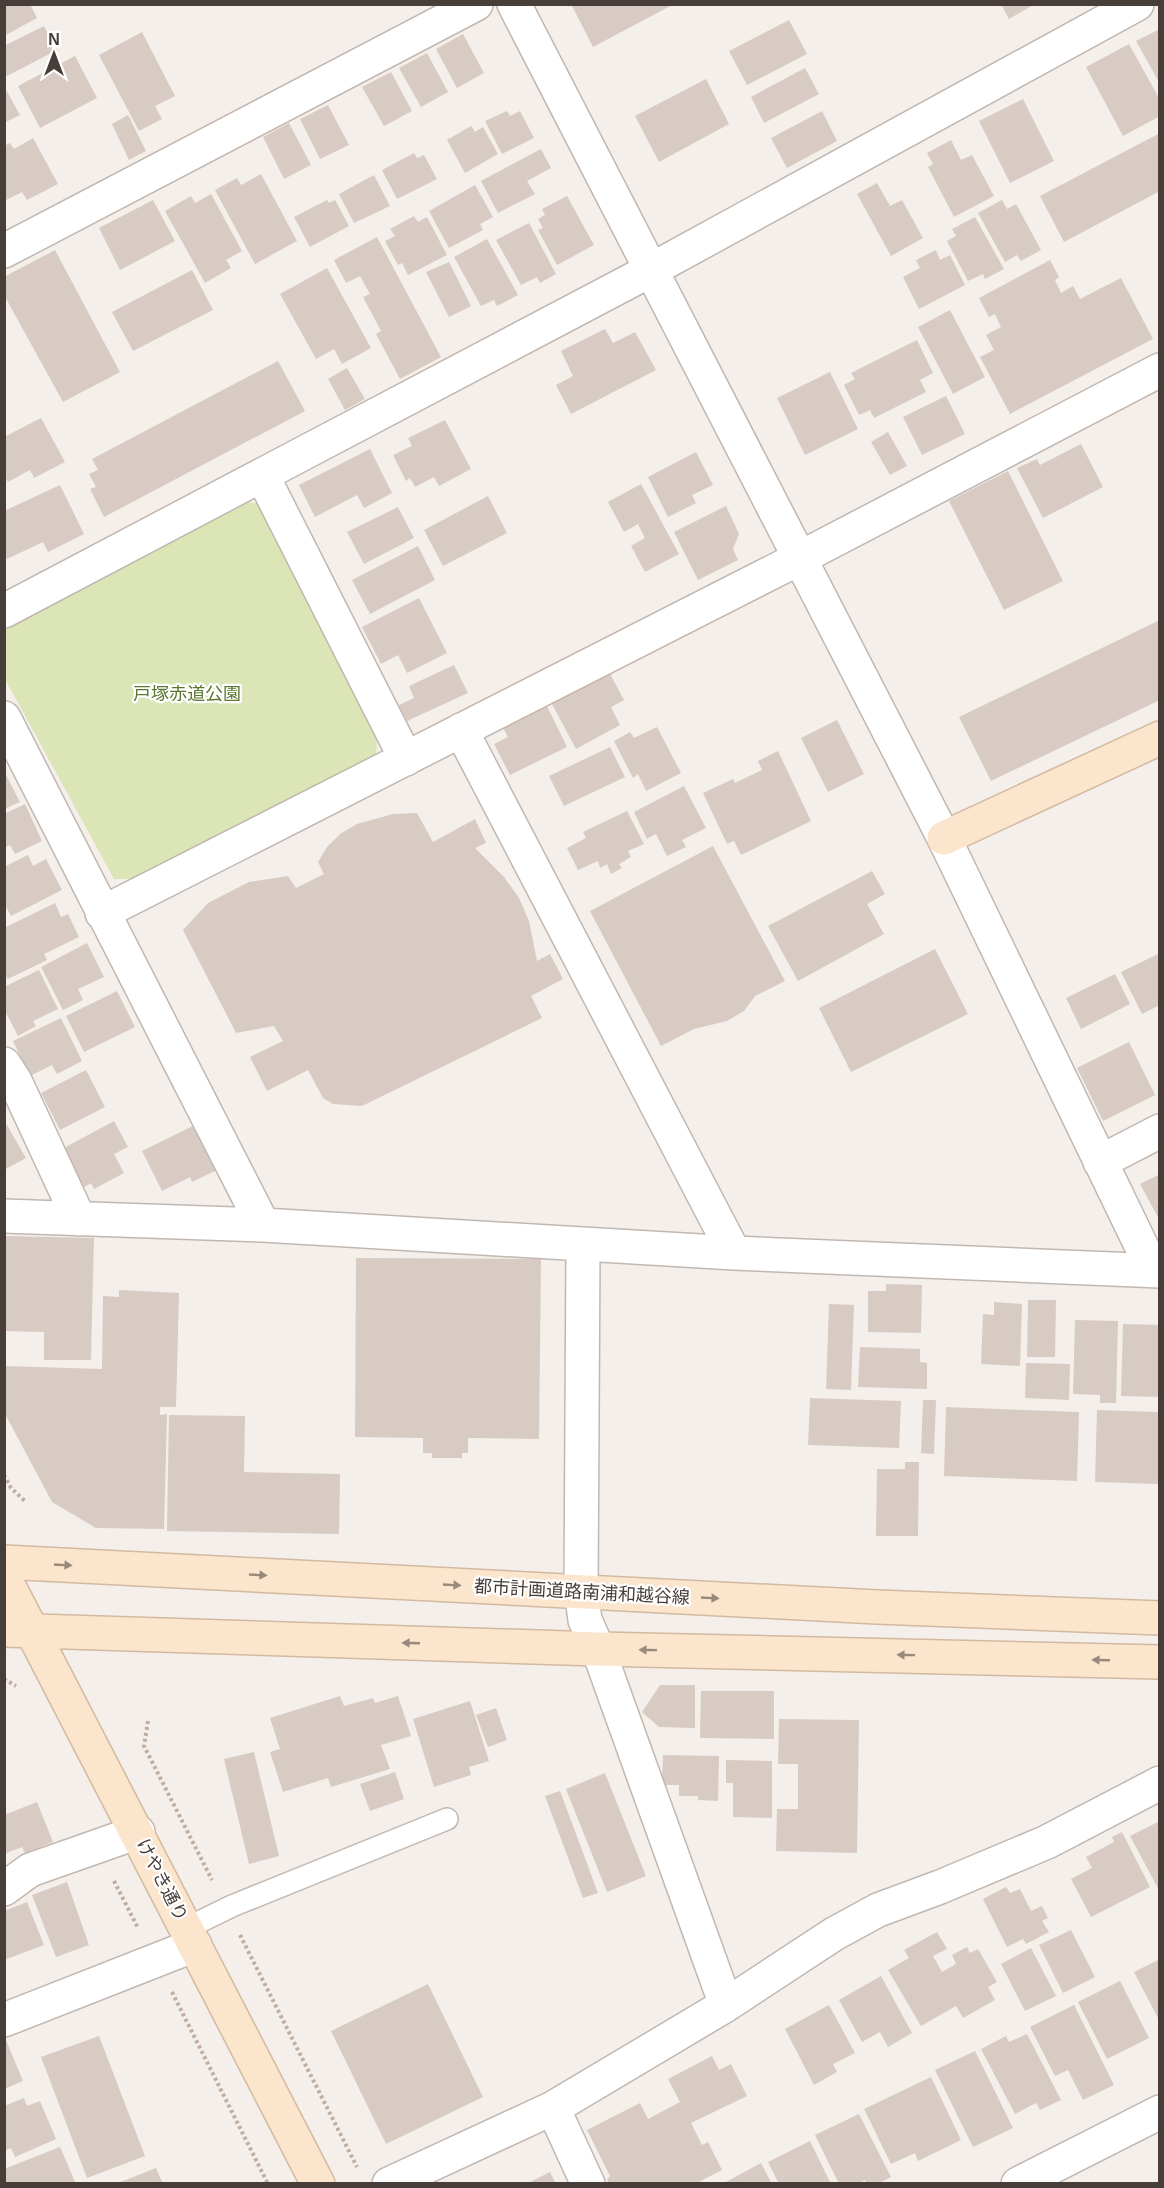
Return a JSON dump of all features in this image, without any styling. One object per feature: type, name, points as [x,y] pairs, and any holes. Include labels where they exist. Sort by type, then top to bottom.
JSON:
[{"type":"street","points":[[4,251],[476,4]]},
{"type":"street","points":[[4,1216],[263,1226],[583,1246],[1156,1271],[1100,1162],[944,838],[514,4]]},
{"type":"street","points":[[4,611],[651,270],[1137,4]]},
{"type":"street","points":[[102,913],[800,558],[1160,370]]},
{"type":"street","points":[[262,475],[406,759]]},
{"type":"street","points":[[4,718],[263,1226]]},
{"type":"street","points":[[461,730],[734,1253]]},
{"type":"street","points":[[944,838],[1160,738]]},
{"type":"street","points":[[4,1064],[15,1081],[80,1219]]},
{"type":"street","points":[[1100,1162],[1160,1131]]},
{"type":"street","points":[[583,1246],[581,1592],[585,1620],[598,1649],[726,2005]]},
{"type":"street","name":"都市計画道路南浦和越谷線","points":[[4,1562],[877,1607],[1160,1618]]},
{"type":"street","name":"けやき通り","points":[[4,1577],[19,1630],[138,1832],[318,2184]]},
{"type":"street","points":[[19,1630],[598,1649],[1160,1662]]},
{"type":"street","points":[[375,2178],[553,2108],[726,2005],[834,1934],[878,1911],[1047,1842],[1160,1783]]},
{"type":"street","points":[[4,1889],[30,1870],[138,1832]]},
{"type":"street","points":[[4,2020],[191,1937]]},
{"type":"street","points":[[553,2108],[588,2184]]},
{"type":"street","points":[[1018,2184],[1160,2112]]},
{"type":"lane","points":[[191,1937],[227,1908],[447,1819]]},
{"type":"path","points":[[4,1475],[11,1488],[26,1502]]},
{"type":"path","points":[[4,1679],[15,1685]]},
{"type":"path","points":[[148,1721],[144,1746],[227,1908],[375,2178]]},
{"type":"green space","name":"戸塚赤道公園","points":[[243,502],[264,504],[377,732],[376,759],[143,879],[114,879],[5,679],[4,627]]},
{"type":"building","points":[[4,4],[30,4],[37,18],[4,36]]},
{"type":"building","points":[[571,4],[674,4],[593,47]]},
{"type":"building","points":[[1001,4],[1035,4],[1009,19]]},
{"type":"building","points":[[789,20],[807,54],[747,85],[729,51]]},
{"type":"building","points":[[44,26],[57,50],[7,76],[4,70],[4,46]]},
{"type":"building","points":[[1160,29],[1160,84],[1136,41]]},
{"type":"building","points":[[142,32],[175,96],[155,106],[162,119],[139,131],[99,55]]},
{"type":"building","points":[[463,34],[484,73],[457,88],[436,49]]},
{"type":"building","points":[[1129,44],[1160,100],[1160,116],[1123,136],[1086,67]]},
{"type":"building","points":[[427,53],[448,92],[421,107],[399,68]]},
{"type":"building","points":[[75,56],[97,98],[40,128],[18,86]]},
{"type":"building","points":[[805,68],[819,94],[764,123],[751,97]]},
{"type":"building","points":[[391,72],[412,111],[384,126],[362,87]]},
{"type":"building","points":[[706,79],[729,124],[659,162],[635,116]]},
{"type":"building","points":[[4,86],[20,115],[4,123]]},
{"type":"building","points":[[1023,99],[1054,161],[1010,183],[979,121]]},
{"type":"building","points":[[328,105],[349,145],[320,159],[300,119]]},
{"type":"building","points":[[507,111],[510,116],[520,111],[534,138],[502,154],[485,121]]},
{"type":"building","points":[[822,111],[837,141],[787,168],[771,138]]},
{"type":"building","points":[[128,115],[146,151],[129,160],[112,124]]},
{"type":"building","points":[[289,123],[311,165],[284,179],[263,137]]},
{"type":"building","points":[[471,126],[475,132],[483,127],[498,154],[465,173],[447,140]]},
{"type":"building","points":[[1160,133],[1160,191],[1064,242],[1040,196]]},
{"type":"building","points":[[33,138],[58,184],[27,200],[22,192],[4,201],[4,146],[10,143],[14,149]]},
{"type":"building","points":[[951,140],[961,160],[972,155],[994,196],[954,217],[928,167],[933,164],[927,153]]},
{"type":"building","points":[[541,149],[551,168],[527,181],[535,194],[498,213],[481,181]]},
{"type":"building","points":[[414,153],[417,158],[424,155],[437,179],[397,199],[382,170]]},
{"type":"building","points":[[261,174],[297,241],[255,264],[215,190],[237,178],[241,185]]},
{"type":"building","points":[[374,175],[390,206],[354,223],[339,194]]},
{"type":"building","points":[[877,183],[890,206],[902,200],[923,238],[891,256],[857,194]]},
{"type":"building","points":[[475,185],[493,217],[480,224],[483,230],[449,248],[429,211]]},
{"type":"building","points":[[211,194],[242,251],[226,260],[231,268],[205,283],[165,211],[191,196],[195,203]]},
{"type":"building","points":[[567,196],[594,245],[557,265],[538,230],[543,228],[538,219],[545,215],[542,209]]},
{"type":"building","points":[[153,200],[175,241],[120,270],[99,228]]},
{"type":"building","points":[[327,200],[329,203],[335,200],[349,226],[310,247],[294,217]]},
{"type":"building","points":[[1002,200],[1007,209],[1016,204],[1041,250],[1021,261],[1017,255],[1005,262],[978,213]]},
{"type":"building","points":[[414,216],[418,222],[427,217],[447,255],[408,275],[402,263],[398,265],[385,241],[395,236],[390,229]]},
{"type":"building","points":[[975,217],[1004,269],[985,279],[983,274],[968,281],[947,241],[956,236],[952,229]]},
{"type":"building","points":[[529,223],[556,274],[540,283],[537,277],[521,285],[496,240]]},
{"type":"building","points":[[377,237],[441,357],[400,379],[376,334],[381,331],[363,297],[370,294],[360,276],[346,283],[334,260]]},
{"type":"building","points":[[487,239],[518,295],[497,306],[494,300],[481,306],[454,257]]},
{"type":"building","points":[[55,250],[120,372],[63,402],[4,295],[4,277]]},
{"type":"building","points":[[936,250],[940,260],[950,255],[965,285],[919,309],[903,277],[920,268],[916,260]]},
{"type":"building","points":[[1050,260],[1059,277],[1055,280],[1061,293],[1073,286],[1080,299],[1121,278],[1153,339],[1010,414],[980,357],[994,350],[986,335],[1001,327],[995,314],[989,317],[979,298]]},
{"type":"building","points":[[449,262],[471,306],[449,317],[426,272]]},
{"type":"building","points":[[327,268],[371,348],[342,364],[334,349],[316,359],[280,294]]},
{"type":"building","points":[[192,270],[213,310],[133,351],[112,312]]},
{"type":"building","points":[[950,310],[985,377],[953,394],[918,327]]},
{"type":"building","points":[[605,329],[613,343],[635,332],[656,370],[571,414],[556,385],[573,376],[561,351]]},
{"type":"building","points":[[917,340],[933,373],[920,380],[926,392],[874,418],[870,410],[859,415],[844,385],[855,379],[851,373]]},
{"type":"building","points":[[278,361],[305,411],[104,517],[90,489],[96,487],[89,474],[98,470],[92,459]]},
{"type":"building","points":[[347,368],[365,399],[345,410],[328,379]]},
{"type":"building","points":[[830,372],[858,429],[805,455],[777,398]]},
{"type":"building","points":[[946,396],[965,434],[922,455],[903,417]]},
{"type":"building","points":[[41,418],[65,462],[34,478],[30,470],[8,482],[4,475],[4,437]]},
{"type":"building","points":[[445,420],[471,469],[439,486],[434,477],[415,487],[410,478],[406,481],[393,455],[412,446],[408,438]]},
{"type":"building","points":[[888,432],[907,466],[890,475],[871,442]]},
{"type":"building","points":[[1081,444],[1103,487],[1043,518],[1017,468],[1037,459],[1040,465]]},
{"type":"building","points":[[370,449],[392,493],[364,508],[357,495],[315,517],[299,485]]},
{"type":"building","points":[[696,452],[713,485],[692,495],[696,503],[668,517],[648,477]]},
{"type":"building","points":[[1008,471],[1063,581],[1004,610],[949,501]]},
{"type":"building","points":[[641,484],[679,554],[645,572],[631,546],[645,538],[638,524],[624,532],[608,502]]},
{"type":"building","points":[[60,485],[84,534],[48,552],[43,542],[7,559],[4,553],[4,511]]},
{"type":"building","points":[[488,496],[507,533],[443,566],[424,530]]},
{"type":"building","points":[[726,506],[739,534],[733,549],[738,560],[698,580],[674,532]]},
{"type":"building","points":[[398,507],[414,538],[364,564],[347,532]]},
{"type":"building","points":[[418,546],[435,580],[370,614],[352,580]]},
{"type":"building","points":[[419,598],[447,653],[407,673],[398,655],[381,664],[362,627]]},
{"type":"building","points":[[1160,620],[1160,700],[991,781],[959,717]]},
{"type":"building","points":[[454,665],[468,693],[407,721],[399,705],[414,698],[409,686]]},
{"type":"building","points":[[608,670],[624,700],[611,707],[620,725],[576,749],[551,702]]},
{"type":"building","points":[[545,702],[567,747],[510,775],[494,744],[508,737],[501,724]]},
{"type":"building","points":[[837,720],[864,774],[828,792],[801,738]]},
{"type":"building","points":[[657,727],[681,773],[646,791],[638,774],[633,778],[614,741],[630,732],[634,738]]},
{"type":"building","points":[[610,747],[625,777],[564,806],[549,776]]},
{"type":"building","points":[[778,751],[811,821],[741,855],[734,841],[727,844],[703,793],[733,779],[735,783],[762,770],[758,761]]},
{"type":"building","points":[[4,771],[20,802],[4,809]]},
{"type":"building","points":[[684,786],[706,828],[682,840],[686,847],[667,856],[656,834],[647,839],[634,812]]},
{"type":"building","points":[[25,804],[42,841],[15,854],[10,845],[4,848],[4,814]]},
{"type":"building","points":[[627,811],[644,844],[628,851],[631,857],[619,864],[622,868],[611,874],[607,864],[600,868],[598,861],[578,870],[567,848],[586,838],[583,832]]},
{"type":"building","points":[[417,813],[433,842],[475,819],[486,843],[475,848],[504,877],[519,898],[529,921],[537,961],[550,954],[563,979],[531,996],[542,1018],[362,1106],[333,1104],[323,1098],[308,1070],[267,1091],[250,1057],[283,1041],[274,1026],[236,1033],[183,930],[208,903],[249,882],[288,876],[296,888],[324,874],[318,862],[327,847],[340,834],[357,824],[393,814]]},
{"type":"building","points":[[713,846],[785,981],[755,996],[744,1011],[727,1021],[694,1029],[661,1046],[590,911]]},
{"type":"building","points":[[28,855],[33,866],[46,859],[62,890],[11,916],[4,903],[4,867]]},
{"type":"building","points":[[872,871],[885,894],[867,904],[884,934],[798,981],[768,926]]},
{"type":"building","points":[[55,903],[61,917],[68,914],[79,937],[44,954],[47,960],[8,979],[4,974],[4,928]]},
{"type":"building","points":[[87,943],[104,977],[78,989],[83,1000],[63,1010],[41,967]]},
{"type":"building","points":[[935,949],[968,1014],[851,1072],[819,1008]]},
{"type":"building","points":[[1160,953],[1160,1005],[1142,1014],[1121,972]]},
{"type":"building","points":[[39,970],[58,1009],[33,1021],[36,1026],[18,1036],[4,1009],[4,987]]},
{"type":"building","points":[[1115,974],[1130,1004],[1081,1029],[1066,998]]},
{"type":"building","points":[[117,991],[135,1027],[84,1052],[66,1016]]},
{"type":"building","points":[[61,1018],[82,1061],[57,1074],[52,1065],[30,1076],[13,1041]]},
{"type":"building","points":[[1129,1042],[1155,1095],[1103,1121],[1077,1068]]},
{"type":"building","points":[[86,1070],[105,1107],[60,1130],[41,1093]]},
{"type":"building","points":[[4,1120],[26,1158],[4,1170]]},
{"type":"building","points":[[114,1121],[128,1147],[114,1154],[124,1173],[94,1189],[91,1183],[83,1188],[62,1149]]},
{"type":"building","points":[[195,1125],[217,1170],[192,1182],[190,1177],[162,1191],[142,1151]]},
{"type":"building","points":[[1160,1174],[1160,1221],[1140,1184]]},
{"type":"building","points":[[4,1236],[94,1238],[91,1360],[44,1360],[44,1332],[4,1331]]},
{"type":"building","points":[[356,1258],[541,1259],[539,1439],[468,1438],[468,1453],[462,1453],[462,1458],[432,1458],[432,1453],[423,1453],[423,1438],[355,1437]]},
{"type":"building","points":[[886,1284],[922,1285],[921,1333],[868,1332],[868,1291],[886,1291]]},
{"type":"building","points":[[119,1290],[179,1293],[176,1407],[160,1407],[160,1415],[167,1414],[164,1529],[96,1528],[52,1502],[4,1412],[4,1366],[102,1369],[103,1296],[119,1297]]},
{"type":"building","points":[[1028,1300],[1056,1300],[1055,1357],[1027,1357]]},
{"type":"building","points":[[994,1302],[1022,1304],[1020,1366],[981,1364],[983,1314],[994,1315]]},
{"type":"building","points":[[829,1304],[854,1305],[851,1390],[826,1389]]},
{"type":"building","points":[[1075,1320],[1118,1321],[1116,1403],[1100,1403],[1100,1395],[1073,1394]]},
{"type":"building","points":[[1123,1324],[1160,1325],[1160,1397],[1121,1396]]},
{"type":"building","points":[[860,1347],[920,1349],[920,1362],[927,1363],[927,1389],[858,1387]]},
{"type":"building","points":[[1026,1363],[1070,1364],[1069,1400],[1025,1398]]},
{"type":"building","points":[[810,1398],[901,1401],[899,1448],[808,1445]]},
{"type":"building","points":[[923,1400],[936,1400],[934,1454],[921,1453]]},
{"type":"building","points":[[946,1407],[1079,1412],[1077,1481],[944,1476]]},
{"type":"building","points":[[1097,1410],[1160,1412],[1160,1484],[1095,1482]]},
{"type":"building","points":[[169,1415],[245,1416],[244,1472],[340,1474],[339,1534],[167,1531]]},
{"type":"building","points":[[905,1462],[919,1462],[918,1536],[876,1536],[877,1469],[905,1469]]},
{"type":"building","points":[[660,1685],[695,1685],[695,1728],[659,1727],[642,1712]]},
{"type":"building","points":[[701,1691],[774,1691],[774,1739],[700,1738]]},
{"type":"building","points":[[340,1696],[344,1706],[373,1698],[375,1703],[398,1696],[411,1736],[381,1745],[390,1769],[331,1787],[328,1778],[283,1792],[270,1752],[280,1749],[270,1718]]},
{"type":"building","points":[[470,1701],[489,1761],[469,1767],[471,1775],[434,1787],[413,1719]]},
{"type":"building","points":[[496,1708],[507,1740],[488,1747],[476,1715]]},
{"type":"building","points":[[779,1719],[859,1720],[857,1853],[776,1851],[777,1809],[798,1809],[798,1764],[778,1764]]},
{"type":"building","points":[[254,1752],[279,1856],[249,1864],[224,1759]]},
{"type":"building","points":[[663,1755],[719,1756],[718,1801],[698,1800],[698,1796],[679,1796],[679,1785],[662,1785]]},
{"type":"building","points":[[726,1760],[772,1761],[772,1818],[733,1817],[733,1783],[726,1783]]},
{"type":"building","points":[[395,1772],[404,1799],[370,1811],[360,1784]]},
{"type":"building","points":[[605,1773],[646,1876],[607,1892],[566,1789]]},
{"type":"building","points":[[560,1791],[598,1893],[583,1898],[545,1796]]},
{"type":"building","points":[[37,1802],[53,1842],[25,1853],[22,1847],[4,1854],[4,1815]]},
{"type":"building","points":[[1160,1821],[1160,1892],[1130,1836]]},
{"type":"building","points":[[1122,1832],[1150,1887],[1091,1917],[1071,1879],[1092,1868],[1086,1857],[1114,1842],[1112,1837]]},
{"type":"building","points":[[67,1882],[89,1945],[56,1957],[32,1895]]},
{"type":"building","points":[[1006,1887],[1010,1893],[1020,1889],[1031,1911],[1042,1906],[1048,1918],[1042,1921],[1049,1932],[1026,1944],[1023,1939],[1007,1947],[983,1899]]},
{"type":"building","points":[[27,1902],[44,1945],[4,1960],[4,1911]]},
{"type":"building","points":[[1071,1930],[1095,1977],[1063,1993],[1039,1945]]},
{"type":"building","points":[[937,1932],[947,1949],[933,1956],[942,1972],[956,1964],[952,1955],[967,1947],[970,1953],[978,1949],[997,1982],[988,1987],[995,2000],[963,2018],[956,2006],[921,2026],[888,1970],[909,1958],[904,1950]]},
{"type":"building","points":[[1031,1948],[1056,1996],[1025,2011],[1001,1964]]},
{"type":"building","points":[[1160,1959],[1160,2022],[1134,1972]]},
{"type":"building","points":[[881,1976],[912,2033],[888,2047],[880,2032],[862,2042],[839,2000]]},
{"type":"building","points":[[1120,1981],[1149,2038],[1107,2059],[1078,2002]]},
{"type":"building","points":[[428,1984],[483,2097],[386,2144],[331,2031]]},
{"type":"building","points":[[829,2005],[855,2053],[833,2064],[837,2072],[814,2085],[785,2029]]},
{"type":"building","points":[[1074,2005],[1114,2085],[1083,2100],[1068,2070],[1055,2076],[1030,2027]]},
{"type":"building","points":[[1027,2034],[1061,2100],[1040,2110],[1036,2103],[1015,2114],[981,2049],[1006,2036],[1009,2042]]},
{"type":"building","points":[[99,2036],[145,2156],[87,2178],[41,2057]]},
{"type":"building","points":[[6,2040],[23,2081],[4,2089],[4,2041]]},
{"type":"building","points":[[975,2051],[1013,2128],[973,2147],[935,2070]]},
{"type":"building","points":[[712,2056],[719,2070],[731,2064],[747,2096],[691,2123],[702,2145],[708,2142],[722,2170],[695,2184],[609,2184],[607,2179],[610,2176],[587,2130],[640,2103],[648,2119],[680,2102],[668,2079]]},
{"type":"building","points":[[931,2077],[961,2140],[918,2161],[915,2153],[891,2164],[864,2109]]},
{"type":"building","points":[[24,2098],[27,2106],[40,2101],[56,2139],[15,2157],[11,2148],[4,2151],[4,2106]]},
{"type":"building","points":[[859,2114],[891,2177],[878,2184],[866,2184],[865,2180],[857,2184],[839,2184],[815,2135]]},
{"type":"building","points":[[810,2141],[831,2184],[779,2184],[768,2162]]},
{"type":"building","points":[[60,2147],[76,2184],[4,2184],[4,2169]]},
{"type":"building","points":[[761,2163],[772,2184],[722,2184]]},
{"type":"building","points":[[156,2168],[163,2184],[118,2184],[118,2183]]},
{"type":"building","points":[[550,2172],[556,2184],[526,2184]]}]
